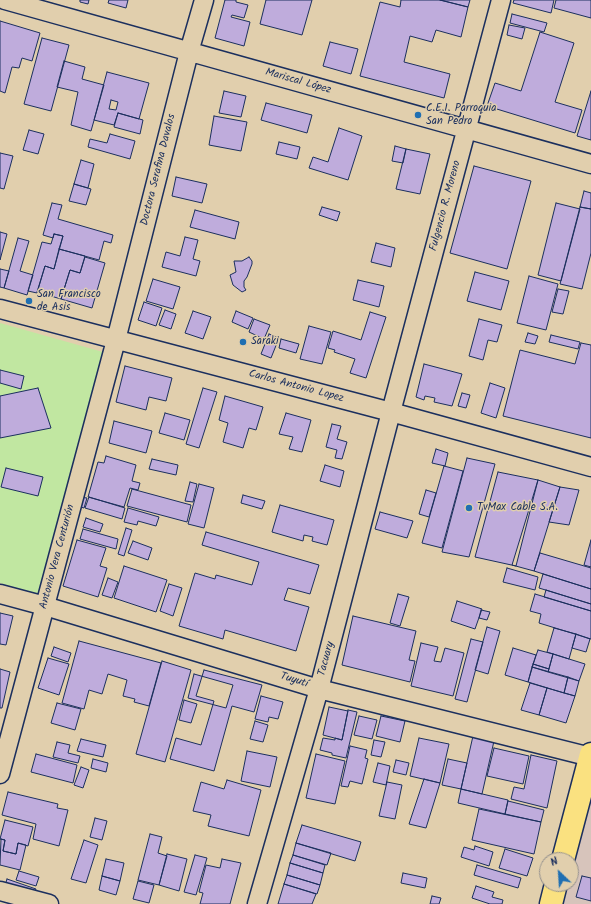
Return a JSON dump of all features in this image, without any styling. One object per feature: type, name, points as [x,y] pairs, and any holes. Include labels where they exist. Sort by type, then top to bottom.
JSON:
[{"type":"main road","points":[[565,852],[591,756]]},
{"type":"main road","points":[[551,904],[554,892]]},
{"type":"street","name":"Mariscal López","points":[[4,0],[591,164]]},
{"type":"street","name":"Doctora Serafina Davalos","points":[[116,340],[189,52],[204,0]]},
{"type":"street","name":"Fulgencio R. Moreno","points":[[391,412],[501,0]]},
{"type":"street","name":"Carlos Antonio Lopez","points":[[0,310],[591,466]]},
{"type":"street","name":"Antonio Vera Centurión","points":[[0,774],[116,340]]},
{"type":"street","name":"Tacuary","points":[[257,904],[319,689],[391,412]]},
{"type":"street","name":"Tuyutí","points":[[0,594],[45,606],[319,689],[591,756]]},
{"type":"street","points":[[0,890],[49,904]]},
{"type":"shaded area","points":[[591,795],[591,904],[562,904],[565,892],[579,892],[579,852],[576,852]]},
{"type":"green space","points":[[0,323],[103,352],[38,594],[0,583]]},
{"type":"building","points":[[80,0],[89,0],[88,4],[80,2]]},
{"type":"building","points":[[109,0],[128,0],[126,8],[108,3]]},
{"type":"building","points":[[225,0],[236,0],[236,2],[248,5],[244,18],[232,15],[231,17],[250,22],[244,46],[215,38]]},
{"type":"building","points":[[266,0],[312,0],[302,35],[260,24]]},
{"type":"building","points":[[401,0],[440,0],[468,7],[461,37],[436,30],[432,42],[410,36],[404,62],[450,74],[444,98],[360,76],[380,2],[400,7]]},
{"type":"building","points":[[440,0],[470,0],[468,7]]},
{"type":"building","points":[[514,0],[554,0],[551,13],[513,3]]},
{"type":"building","points":[[556,0],[591,0],[591,18],[554,8]]},
{"type":"building","points":[[512,14],[547,23],[544,32],[510,23]]},
{"type":"building","points":[[0,21],[40,33],[32,61],[22,58],[19,68],[12,67],[5,93],[0,91]]},
{"type":"building","points":[[509,25],[525,28],[522,39],[507,35]]},
{"type":"building","points":[[540,32],[574,43],[555,102],[582,110],[575,133],[487,106],[495,83],[521,91]]},
{"type":"building","points":[[42,38],[69,45],[51,111],[24,104]]},
{"type":"building","points":[[330,42],[358,49],[351,74],[323,66]]},
{"type":"building","points":[[64,61],[85,67],[82,79],[104,85],[91,131],[71,125],[78,92],[57,87]]},
{"type":"building","points":[[107,72],[149,83],[139,119],[118,113],[114,125],[94,120]],"holes":[[[111,100],[118,102],[116,110],[109,109]]]},
{"type":"building","points":[[224,91],[246,96],[241,117],[219,113]]},
{"type":"building","points":[[591,91],[591,140],[577,136]]},
{"type":"building","points":[[266,103],[312,115],[307,133],[261,120]]},
{"type":"building","points":[[118,113],[143,120],[140,134],[114,127]]},
{"type":"building","points":[[214,116],[247,122],[241,151],[209,145]]},
{"type":"building","points":[[339,128],[362,136],[348,180],[309,168],[313,157],[328,162]]},
{"type":"building","points":[[29,130],[44,134],[38,154],[23,150]]},
{"type":"building","points":[[110,134],[135,141],[130,159],[88,147],[90,139],[107,143]]},
{"type":"building","points":[[279,142],[300,147],[297,159],[276,154]]},
{"type":"building","points":[[395,146],[406,149],[403,163],[392,161]]},
{"type":"building","points":[[406,149],[430,154],[420,194],[396,189]]},
{"type":"building","points":[[0,153],[13,156],[4,189],[0,188]]},
{"type":"building","points":[[81,160],[94,164],[88,188],[74,184]]},
{"type":"building","points":[[474,166],[531,181],[507,269],[450,253]]},
{"type":"building","points":[[176,177],[207,184],[202,203],[172,196]]},
{"type":"building","points":[[74,184],[91,189],[86,205],[69,201]]},
{"type":"building","points":[[584,191],[591,193],[591,209],[580,207]]},
{"type":"building","points":[[52,203],[62,205],[58,219],[113,235],[111,243],[104,241],[99,260],[59,249],[63,236],[54,234],[53,238],[43,235]]},
{"type":"building","points":[[556,203],[580,209],[561,281],[538,275]]},
{"type":"building","points":[[322,207],[340,212],[337,221],[319,215]]},
{"type":"building","points":[[580,207],[591,209],[591,253],[582,289],[560,284]]},
{"type":"building","points":[[195,210],[239,222],[235,239],[190,227]]},
{"type":"building","points":[[0,232],[7,234],[0,260]]},
{"type":"building","points":[[54,234],[63,236],[54,269],[45,266],[37,293],[28,291],[42,242],[51,244]]},
{"type":"building","points":[[185,237],[198,240],[193,259],[200,261],[196,276],[162,267],[166,252],[180,256]]},
{"type":"building","points":[[18,238],[29,241],[20,271],[33,275],[27,295],[4,288]]},
{"type":"building","points":[[376,243],[395,248],[391,267],[371,262]]},
{"type":"building","points":[[59,249],[85,256],[80,273],[70,270],[61,299],[37,292],[45,266],[54,269]]},
{"type":"building","points":[[85,257],[105,263],[92,308],[61,299],[70,270],[80,273]]},
{"type":"building","points":[[249,257],[252,264],[244,281],[244,287],[246,290],[242,292],[233,285],[230,275],[236,272],[234,261],[242,261]]},
{"type":"building","points":[[0,269],[9,271],[4,288],[0,287]]},
{"type":"building","points":[[475,272],[509,281],[501,310],[467,301]]},
{"type":"building","points":[[529,276],[558,284],[546,330],[517,323]]},
{"type":"building","points":[[153,279],[180,287],[173,309],[146,301]]},
{"type":"building","points":[[358,280],[384,286],[379,307],[353,300]]},
{"type":"building","points":[[558,289],[569,291],[563,314],[552,312]]},
{"type":"building","points":[[144,302],[162,308],[156,326],[138,320]]},
{"type":"building","points":[[165,310],[176,314],[171,329],[159,325]]},
{"type":"building","points":[[193,311],[211,317],[203,339],[185,333]]},
{"type":"building","points":[[236,311],[253,318],[248,329],[232,322]]},
{"type":"building","points":[[370,312],[386,317],[366,378],[350,373],[355,359],[334,352],[335,350],[328,348],[333,331],[361,340]]},
{"type":"building","points":[[254,319],[270,325],[264,339],[249,332]]},
{"type":"building","points":[[479,319],[502,325],[497,342],[488,340],[483,360],[469,356]]},
{"type":"building","points":[[309,326],[331,332],[322,364],[300,359]]},
{"type":"building","points":[[528,333],[538,336],[535,344],[525,342]]},
{"type":"building","points":[[269,334],[279,338],[271,358],[261,354]]},
{"type":"building","points":[[551,335],[580,342],[578,349],[549,342]]},
{"type":"building","points":[[281,339],[299,344],[296,353],[279,348]]},
{"type":"building","points":[[581,343],[591,345],[591,438],[503,416],[520,350],[575,364]]},
{"type":"building","points":[[424,364],[462,374],[452,406],[434,402],[435,398],[425,396],[424,400],[416,397]]},
{"type":"building","points":[[125,366],[172,378],[166,401],[149,397],[146,410],[116,402]]},
{"type":"building","points":[[0,370],[24,376],[21,389],[0,383]]},
{"type":"building","points":[[490,383],[505,388],[496,418],[481,413]]},
{"type":"building","points":[[38,388],[51,428],[0,438],[0,396]]},
{"type":"building","points":[[203,388],[217,392],[199,448],[186,444]]},
{"type":"building","points":[[462,393],[470,395],[466,408],[458,406]]},
{"type":"building","points":[[225,396],[263,407],[256,430],[249,428],[243,448],[223,442],[228,423],[219,420]]},
{"type":"building","points":[[165,413],[190,420],[184,440],[159,433]]},
{"type":"building","points":[[286,413],[311,420],[302,452],[289,449],[293,437],[279,434]]},
{"type":"building","points":[[114,421],[152,431],[146,453],[109,443]]},
{"type":"building","points":[[332,424],[341,426],[337,439],[347,442],[342,459],[335,458],[337,450],[326,447]]},
{"type":"building","points":[[436,449],[448,453],[445,466],[432,463]]},
{"type":"building","points":[[106,456],[136,465],[132,481],[140,483],[138,490],[130,488],[124,507],[88,497],[98,462],[104,463]]},
{"type":"building","name":"TvMax Cable S.A.","points":[[467,458],[495,464],[469,557],[442,552]]},
{"type":"building","points":[[152,459],[178,465],[176,475],[149,469]]},
{"type":"building","points":[[325,465],[344,471],[340,487],[320,481]]},
{"type":"building","points":[[444,466],[463,471],[442,548],[422,543]]},
{"type":"building","points":[[6,468],[43,477],[38,496],[1,487]]},
{"type":"building","points":[[498,472],[538,480],[516,566],[475,557]]},
{"type":"building","points":[[538,480],[560,487],[534,571],[512,565]]},
{"type":"building","points":[[190,482],[197,484],[193,502],[185,501]]},
{"type":"building","points":[[199,484],[214,488],[204,528],[188,524]]},
{"type":"building","points":[[560,487],[579,490],[569,525],[549,522]]},
{"type":"building","points":[[132,489],[191,505],[187,522],[127,506]]},
{"type":"building","points":[[426,490],[436,493],[429,517],[419,514]]},
{"type":"building","points":[[243,495],[265,501],[262,509],[241,503]]},
{"type":"building","points":[[79,497],[87,498],[84,508],[77,506]]},
{"type":"building","points":[[89,497],[125,508],[122,519],[85,508]]},
{"type":"building","points":[[280,505],[334,520],[327,545],[312,541],[313,537],[304,535],[303,541],[272,532]]},
{"type":"building","points":[[128,508],[159,517],[156,526],[138,521],[137,525],[124,522]]},
{"type":"building","points":[[380,512],[413,521],[407,538],[375,529]]},
{"type":"building","points":[[86,518],[103,524],[100,532],[83,527]]},
{"type":"building","points":[[126,528],[132,530],[124,556],[118,554]]},
{"type":"building","points":[[83,529],[118,539],[116,549],[80,539]]},
{"type":"building","points":[[206,532],[319,565],[310,594],[288,588],[284,600],[309,607],[296,651],[225,630],[223,639],[179,626],[195,573],[215,579],[216,575],[252,585],[259,562],[202,545]]},
{"type":"building","points":[[77,540],[106,548],[100,566],[107,568],[98,597],[63,586]]},
{"type":"building","points":[[591,540],[591,567],[584,565]]},
{"type":"building","points":[[133,541],[152,548],[148,560],[128,553]]},
{"type":"building","points":[[540,553],[591,568],[591,589],[534,571]]},
{"type":"building","points":[[124,566],[167,580],[156,612],[114,598]]},
{"type":"building","points":[[507,568],[538,577],[535,590],[503,582]]},
{"type":"building","points":[[543,574],[591,589],[591,604],[539,588]]},
{"type":"building","points":[[108,578],[118,582],[112,598],[102,595]]},
{"type":"building","points":[[169,584],[182,588],[173,616],[160,611]]},
{"type":"building","points":[[546,590],[591,604],[591,611],[544,597]]},
{"type":"building","points":[[398,594],[409,597],[400,626],[390,623]]},
{"type":"building","points":[[535,594],[591,611],[591,639],[539,623],[541,614],[530,611]]},
{"type":"building","points":[[457,601],[482,609],[475,629],[451,621]]},
{"type":"building","points":[[481,610],[490,612],[487,620],[479,618]]},
{"type":"building","points":[[0,613],[13,616],[6,645],[0,644]]},
{"type":"building","points":[[353,616],[416,631],[409,660],[415,661],[410,682],[342,665]]},
{"type":"building","points":[[487,627],[500,631],[488,674],[475,670]]},
{"type":"building","points":[[554,628],[576,634],[569,659],[547,652]]},
{"type":"building","points":[[576,634],[590,639],[586,652],[572,648]]},
{"type":"building","points":[[471,639],[483,642],[467,702],[455,699]]},
{"type":"building","points":[[79,641],[161,663],[149,706],[134,702],[135,699],[123,696],[127,680],[108,674],[102,694],[89,690],[84,709],[62,703]]},
{"type":"building","points":[[421,643],[438,647],[434,661],[441,662],[445,648],[464,653],[453,696],[411,686]]},
{"type":"building","points":[[54,647],[71,653],[68,662],[51,656]]},
{"type":"building","points":[[513,648],[536,655],[528,682],[505,675]]},
{"type":"building","points":[[538,650],[553,654],[549,669],[533,664]]},
{"type":"building","points":[[553,654],[585,664],[579,681],[548,672]]},
{"type":"building","points":[[48,658],[69,664],[59,695],[38,688]]},
{"type":"building","points":[[162,661],[191,670],[165,762],[136,754]]},
{"type":"building","points":[[533,664],[549,669],[548,672],[532,667]]},
{"type":"building","points":[[532,667],[568,677],[564,693],[528,682]]},
{"type":"building","points":[[0,669],[10,672],[2,708],[0,708]]},
{"type":"building","points":[[204,670],[262,685],[254,712],[232,706],[214,771],[170,759],[176,738],[201,745],[214,701],[196,696]]},
{"type":"building","points":[[194,674],[233,685],[226,708],[188,698]]},
{"type":"building","points":[[568,677],[579,681],[575,696],[564,693]]},
{"type":"building","points":[[530,683],[547,688],[539,715],[521,710]]},
{"type":"building","points":[[547,688],[575,696],[566,723],[539,715]]},
{"type":"building","points":[[261,696],[283,702],[278,719],[269,717],[268,722],[255,719]]},
{"type":"building","points":[[184,700],[197,704],[191,723],[179,720]]},
{"type":"building","points":[[57,703],[81,709],[75,730],[51,723]]},
{"type":"building","points":[[329,707],[348,711],[342,740],[323,735]]},
{"type":"building","points":[[348,710],[357,712],[346,758],[332,755],[332,753],[320,750],[323,738],[335,740],[335,738],[342,740]]},
{"type":"building","points":[[359,716],[377,720],[372,739],[354,735]]},
{"type":"building","points":[[381,716],[405,721],[400,742],[376,736]]},
{"type":"building","points":[[255,721],[268,725],[263,742],[250,739]]},
{"type":"building","points":[[473,736],[494,741],[482,794],[461,789]]},
{"type":"building","points":[[419,738],[449,744],[440,783],[410,776]]},
{"type":"building","points":[[81,739],[106,745],[103,757],[77,751]]},
{"type":"building","points":[[374,740],[385,742],[381,757],[371,755]]},
{"type":"building","points":[[57,742],[70,745],[68,753],[80,756],[78,763],[53,757]]},
{"type":"building","points":[[350,746],[367,750],[365,758],[368,759],[362,784],[350,781],[348,787],[341,786]]},
{"type":"building","points":[[494,748],[529,756],[523,784],[487,776]]},
{"type":"building","points":[[247,751],[277,757],[270,787],[241,781]]},
{"type":"building","points":[[36,754],[77,765],[73,783],[31,772]]},
{"type":"building","points":[[316,754],[345,761],[335,804],[306,798]]},
{"type":"building","points":[[531,755],[557,761],[547,808],[511,799],[514,787],[524,789]]},
{"type":"building","points":[[93,759],[108,763],[106,772],[91,768]]},
{"type":"building","points":[[448,759],[467,763],[461,789],[442,785]]},
{"type":"building","points":[[396,760],[409,763],[406,775],[393,772]]},
{"type":"building","points":[[378,763],[390,766],[386,785],[373,782]]},
{"type":"building","points":[[81,767],[89,770],[83,788],[74,785]]},
{"type":"building","points":[[424,779],[440,783],[426,828],[409,824]]},
{"type":"building","points":[[227,780],[261,790],[249,836],[208,826],[211,815],[193,811],[201,782],[224,789]]},
{"type":"building","points":[[387,782],[402,785],[395,819],[379,816]]},
{"type":"building","points":[[461,789],[508,800],[505,814],[458,803]]},
{"type":"building","points":[[8,792],[58,804],[57,808],[68,810],[59,846],[33,839],[36,824],[2,815]]},
{"type":"building","points":[[508,801],[544,810],[541,822],[505,814]]},
{"type":"building","points":[[479,809],[541,822],[534,854],[472,840]]},
{"type":"building","points":[[95,818],[107,821],[102,840],[90,837]]},
{"type":"building","points":[[5,820],[33,827],[28,846],[18,843],[16,854],[3,851],[5,840],[0,839]]},
{"type":"building","points":[[302,825],[361,842],[355,861],[296,843]]},
{"type":"building","points":[[150,834],[162,837],[158,853],[167,856],[159,885],[138,880]]},
{"type":"building","points":[[1,839],[5,840],[3,851],[16,854],[18,843],[26,845],[20,870],[0,865]]},
{"type":"building","points":[[84,840],[98,845],[86,883],[71,879]]},
{"type":"building","points":[[296,843],[331,853],[327,865],[293,855]]},
{"type":"building","points":[[475,846],[493,852],[489,866],[461,857],[464,847],[474,850]]},
{"type":"building","points":[[505,849],[533,858],[527,876],[499,868]]},
{"type":"building","points":[[167,854],[187,859],[179,891],[159,885]]},
{"type":"building","points":[[195,855],[207,858],[196,895],[184,892]]},
{"type":"building","points":[[293,855],[325,865],[323,873],[290,863]]},
{"type":"building","points":[[106,859],[124,863],[120,881],[102,876]]},
{"type":"building","points":[[222,859],[241,863],[230,904],[200,904],[203,893],[199,892],[206,865],[220,868]]},
{"type":"building","points":[[290,863],[323,873],[320,885],[287,875]]},
{"type":"building","points":[[477,865],[521,878],[518,888],[474,875]]},
{"type":"building","points":[[19,871],[39,877],[36,886],[16,880]]},
{"type":"building","points":[[403,873],[427,878],[425,888],[401,883]]},
{"type":"building","points":[[287,875],[320,885],[317,894],[284,884]]},
{"type":"building","points":[[102,876],[120,881],[116,895],[99,890]]},
{"type":"building","points":[[582,876],[591,878],[591,901],[576,897],[577,892],[579,892]]},
{"type":"building","points":[[7,879],[36,889],[33,896],[5,886]]},
{"type":"building","points":[[138,881],[154,885],[149,903],[133,899]]},
{"type":"building","points":[[284,884],[316,894],[312,904],[278,904]]},
{"type":"building","points":[[476,886],[494,892],[492,897],[503,900],[502,904],[490,904],[472,898]]},
{"type":"building","points":[[432,896],[441,898],[439,904],[430,904]]},
{"type":"place","name":"C.E.I. Parroquia San Pedro","points":[[418,115]]},
{"type":"place","name":"San Francisco de Asis","points":[[29,301]]},
{"type":"place","name":"Saraki","points":[[243,342]]},
{"type":"place","name":"TvMax Cable S.A.","points":[[469,508]]}]
